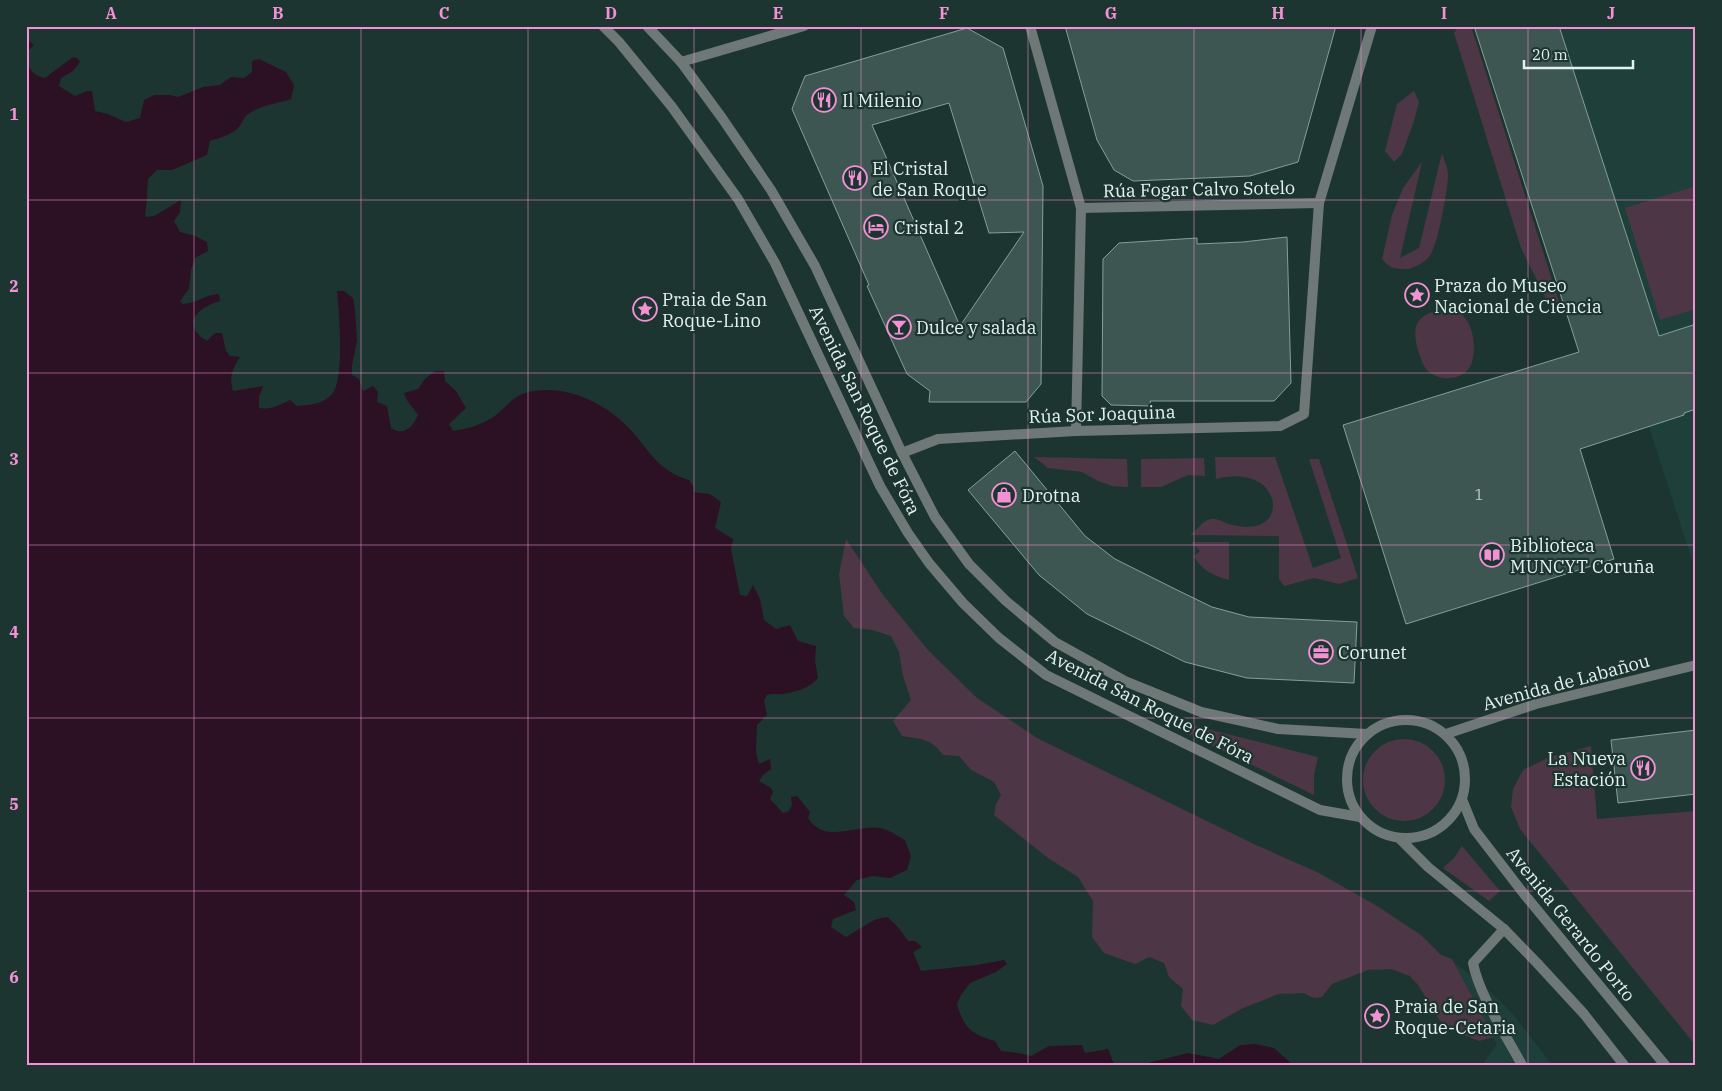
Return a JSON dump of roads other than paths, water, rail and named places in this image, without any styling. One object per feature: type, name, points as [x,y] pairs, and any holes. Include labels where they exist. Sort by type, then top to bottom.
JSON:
[{"type":"street","name":"Avenida San Roque de Fóra","points":[[603,26],[619,42],[672,107],[738,199],[776,263],[880,486],[908,533],[929,563],[963,603],[999,638],[1046,675],[1320,810],[1360,816]]},
{"type":"street","name":"Avenida San Roque de Fóra","points":[[647,26],[681,62],[722,118],[770,190],[815,266],[902,454],[935,517],[969,564],[1006,601],[1055,642],[1127,682],[1201,712],[1278,729],[1367,734]]},
{"type":"street","points":[[681,62],[804,26]]},
{"type":"street","points":[[1030,26],[1080,208],[1076,431]]},
{"type":"street","points":[[1319,203],[1372,26]]},
{"type":"street","name":"Rúa Fogar Calvo Sotelo","points":[[1080,208],[1319,203]]},
{"type":"street","name":"Rúa Sor Joaquina","points":[[902,454],[938,439],[1076,431],[1280,426],[1304,414],[1319,203]]},
{"type":"street","name":"Avenida de Labañou","points":[[1446,734],[1536,704],[1696,665]]},
{"type":"street","points":[[1397,720],[1414,720],[1432,725],[1446,734],[1458,748],[1464,764],[1466,782],[1462,799],[1455,813],[1444,824],[1431,833],[1415,838],[1399,838],[1384,834],[1371,827],[1360,816],[1351,801],[1347,783],[1349,765],[1356,748],[1367,734],[1381,725],[1397,720]]},
{"type":"street","name":"Avenida Gerardo Porto","points":[[1462,799],[1474,829],[1524,894],[1665,1065]]},
{"type":"street","points":[[1399,838],[1428,867],[1504,929],[1537,962],[1584,1014],[1624,1065]]},
{"type":"street","points":[[1504,929],[1474,963],[1476,976],[1522,1065]]},
{"type":"place","name":"Il Milenio","points":[[824,100]]},
{"type":"place","name":"El Cristal de San Roque","points":[[855,178]]},
{"type":"place","name":"Cristal 2","points":[[876,227]]},
{"type":"place","name":"Praza do Museo Nacional de Ciencia","points":[[1417,295]]},
{"type":"place","name":"Praia de San Roque-Lino","points":[[645,309]]},
{"type":"place","name":"Dulce y salada","points":[[899,327]]},
{"type":"place","name":"Drotna","points":[[1004,495]]},
{"type":"place","name":"Biblioteca MUNCYT Coruña","points":[[1492,555]]},
{"type":"place","name":"Corunet","points":[[1321,652]]},
{"type":"place","name":"La Nueva Estación","points":[[1643,768]]},
{"type":"place","name":"Praia de San Roque-Cetaria","points":[[1377,1016]]}]
